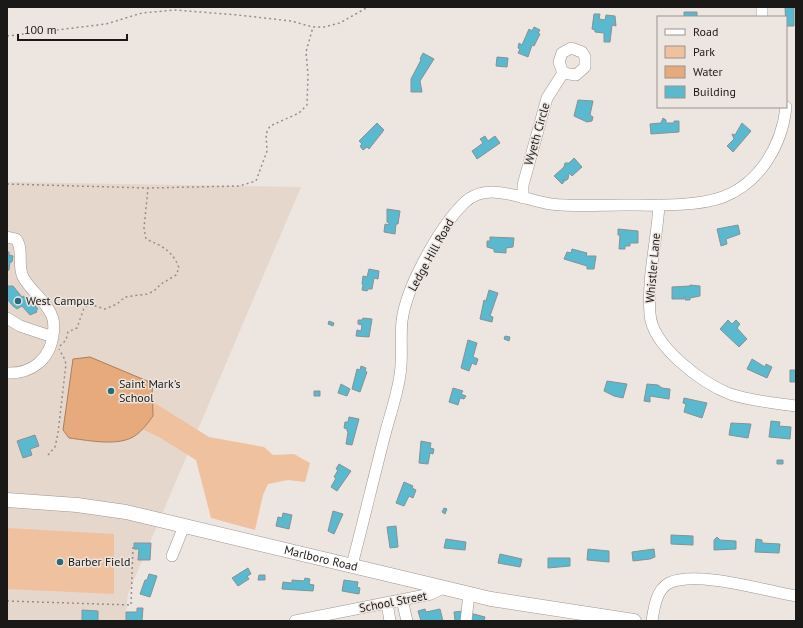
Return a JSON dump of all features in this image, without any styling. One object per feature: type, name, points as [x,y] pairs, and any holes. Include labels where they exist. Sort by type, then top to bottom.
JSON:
[{"type":"main road","name":"Marlboro Road","points":[[7,500],[110,509],[352,565],[469,594],[508,602],[634,621]]},
{"type":"street","name":"Wyeth Circle","points":[[524,198],[523,185],[547,98],[563,74]]},
{"type":"street","name":"Ledge Hill Road","points":[[352,565],[400,375],[402,321],[406,303],[412,284],[450,218],[465,202],[476,195],[487,191],[550,204],[577,206],[676,205],[723,197],[740,189],[759,170],[774,150],[779,140],[786,108]]},
{"type":"street","name":"Whistler Lane","points":[[659,205],[649,288],[650,316],[658,338],[671,355],[718,388],[731,394],[796,406]]},
{"type":"street","points":[[7,238],[16,239],[20,244],[20,268],[24,278],[45,304],[53,320],[52,346],[42,361],[29,370],[7,373]]},
{"type":"street","points":[[7,318],[20,326],[53,337]]},
{"type":"street","points":[[172,556],[184,526]]},
{"type":"street","points":[[652,621],[654,607],[660,592],[668,584],[680,580],[747,585],[796,596]]},
{"type":"street","name":"School Street","points":[[295,621],[431,594],[443,588]]},
{"type":"street","points":[[466,621],[469,594]]},
{"type":"street","points":[[402,600],[408,621]]},
{"type":"street","points":[[387,603],[390,621]]},
{"type":"path","points":[[7,36],[106,24],[142,13],[175,10],[238,14],[313,27],[324,27],[340,23],[368,7]]},
{"type":"path","points":[[7,184],[148,188],[239,186],[256,181],[267,151],[266,134],[270,126],[299,114],[307,105],[308,75],[306,52],[313,27]]},
{"type":"path","points":[[48,455],[55,447],[58,433],[66,364],[58,348],[66,340],[68,332],[77,328],[84,308],[89,304],[105,309],[117,304],[125,297],[146,294],[176,275],[179,268],[175,256],[159,244],[146,239],[144,228],[148,188]]},
{"type":"path","points":[[7,601],[131,605],[133,546]]},
{"type":"shaded area","name":"Saint Mark's School","points":[[7,182],[301,187],[128,594],[125,621],[7,621]]},
{"type":"green space","points":[[153,402],[209,437],[264,447],[273,455],[294,454],[310,463],[305,482],[288,480],[268,484],[263,495],[255,530],[211,518],[196,460],[159,437],[142,429],[153,416]]},
{"type":"green space","name":"Barber Field","points":[[7,528],[114,534],[114,594],[7,589]]},
{"type":"water","points":[[90,357],[152,383],[153,416],[140,431],[131,438],[117,442],[92,441],[69,438],[63,430],[73,359]]},
{"type":"building","points":[[785,7],[794,7],[794,26],[787,26],[787,16],[785,16]]},
{"type":"building","points":[[684,12],[697,12],[697,16],[684,16]]},
{"type":"building","points":[[594,14],[600,14],[599,19],[605,20],[606,15],[615,16],[616,26],[612,25],[610,42],[604,42],[604,33],[595,32],[595,30],[592,29]]},
{"type":"building","points":[[534,27],[540,30],[538,33],[540,34],[534,46],[532,45],[528,57],[518,53],[520,49],[518,48],[519,43],[522,45],[529,29],[532,31]]},
{"type":"building","points":[[423,53],[434,59],[420,81],[422,92],[411,92],[411,79]]},
{"type":"building","points":[[497,57],[508,58],[507,67],[496,66]]},
{"type":"building","points":[[578,100],[593,101],[590,115],[593,117],[592,121],[587,122],[574,116]]},
{"type":"building","points":[[663,118],[666,120],[666,123],[674,123],[674,121],[679,121],[679,132],[651,134],[650,124],[661,123]]},
{"type":"building","points":[[377,123],[384,130],[369,149],[367,147],[363,150],[360,146],[362,144],[359,141]]},
{"type":"building","points":[[742,123],[751,131],[733,152],[727,146],[734,139],[732,134],[735,135]]},
{"type":"building","points":[[485,136],[488,141],[495,136],[500,143],[477,159],[472,151],[483,143],[480,139]]},
{"type":"building","points":[[574,158],[582,167],[572,176],[569,173],[568,179],[565,181],[564,179],[562,184],[554,176],[564,167],[565,163],[569,163]]},
{"type":"building","points":[[387,209],[400,211],[395,234],[384,232],[385,224],[389,225],[387,222]]},
{"type":"building","points":[[738,225],[740,234],[726,239],[727,244],[721,246],[717,229]]},
{"type":"building","points":[[618,229],[638,231],[638,243],[630,243],[630,246],[625,246],[625,249],[619,249],[620,235],[618,235]]},
{"type":"building","points":[[490,237],[514,238],[513,247],[506,248],[506,253],[494,252],[494,249],[487,247],[487,241],[490,241]]},
{"type":"building","points":[[572,249],[587,253],[586,256],[596,256],[594,269],[587,269],[587,266],[564,259],[567,252],[571,253]]},
{"type":"building","name":"West Campus","points":[[7,252],[9,252],[9,255],[13,256],[12,262],[10,262],[9,270],[7,271]]},
{"type":"building","points":[[369,269],[379,271],[378,279],[374,278],[372,289],[368,289],[367,291],[362,290],[363,276],[367,277]]},
{"type":"building","points":[[690,285],[700,286],[700,296],[690,298],[690,300],[685,300],[685,296],[684,299],[672,299],[672,287]]},
{"type":"building","name":"West Campus","points":[[7,286],[13,286],[22,297],[24,296],[27,302],[29,300],[34,304],[38,309],[36,310],[37,312],[30,315],[22,306],[17,309],[13,306],[7,299]]},
{"type":"building","points":[[489,290],[498,293],[490,316],[493,317],[492,322],[480,319],[484,300],[486,301]]},
{"type":"building","points":[[363,318],[372,319],[369,337],[356,336],[357,330],[361,331],[362,325],[358,324],[358,320],[362,320]]},
{"type":"building","points":[[728,320],[732,324],[736,320],[740,324],[737,328],[747,339],[739,347],[720,329]]},
{"type":"building","points":[[329,321],[334,323],[333,326],[328,324]]},
{"type":"building","points":[[505,336],[510,337],[509,341],[504,339]]},
{"type":"building","points":[[468,340],[477,343],[473,357],[478,359],[476,365],[472,363],[469,371],[461,368]]},
{"type":"building","points":[[752,359],[765,367],[766,364],[772,367],[767,378],[747,369]]},
{"type":"building","points":[[361,366],[366,368],[365,371],[367,372],[360,392],[352,389],[357,369],[360,370]]},
{"type":"building","points":[[790,370],[796,370],[796,382],[790,382]]},
{"type":"building","points":[[607,381],[627,384],[623,398],[614,396],[604,391]]},
{"type":"building","points":[[341,384],[350,389],[347,396],[338,393]]},
{"type":"building","points":[[647,384],[658,385],[662,388],[670,389],[669,399],[650,396],[650,402],[644,401]]},
{"type":"building","points":[[453,388],[463,391],[461,394],[466,396],[464,399],[460,398],[458,405],[449,402]]},
{"type":"building","points":[[314,391],[320,391],[320,396],[314,396]]},
{"type":"building","points":[[684,398],[707,403],[702,418],[684,412],[686,404],[683,403]]},
{"type":"building","points":[[349,417],[359,419],[352,445],[346,444],[348,432],[347,429],[344,428],[345,422],[348,422]]},
{"type":"building","points":[[771,421],[780,422],[779,426],[791,427],[790,439],[769,437]]},
{"type":"building","points":[[731,423],[751,424],[748,438],[729,435]]},
{"type":"building","points":[[35,435],[39,446],[30,449],[32,455],[23,458],[17,441]]},
{"type":"building","points":[[421,441],[431,443],[430,448],[434,449],[433,454],[430,453],[428,464],[419,463]]},
{"type":"building","points":[[777,460],[783,460],[783,464],[777,464]]},
{"type":"building","points":[[339,464],[351,471],[337,491],[331,487],[336,478],[334,477],[338,470],[336,469]]},
{"type":"building","points":[[404,482],[413,486],[412,488],[416,490],[413,498],[409,496],[404,506],[396,503]]},
{"type":"building","points":[[444,508],[447,509],[445,514],[442,512]]},
{"type":"building","points":[[333,511],[343,514],[334,534],[328,531]]},
{"type":"building","points":[[283,513],[292,515],[289,529],[276,526],[278,517],[282,518]]},
{"type":"building","points":[[396,526],[398,547],[390,548],[387,527]]},
{"type":"building","points":[[671,535],[693,536],[693,545],[671,544]]},
{"type":"building","points":[[717,537],[720,540],[736,541],[736,549],[714,550],[714,540]]},
{"type":"building","points":[[446,539],[466,542],[465,550],[444,548]]},
{"type":"building","points":[[756,539],[762,540],[762,543],[780,544],[779,553],[755,552]]},
{"type":"building","points":[[134,543],[151,543],[150,560],[138,560],[139,549],[134,549]]},
{"type":"building","points":[[588,549],[609,551],[609,562],[587,560]]},
{"type":"building","points":[[654,549],[655,557],[633,561],[632,552]]},
{"type":"building","points":[[500,554],[522,559],[520,567],[498,563]]},
{"type":"building","points":[[548,558],[570,558],[570,566],[548,568]]},
{"type":"building","points":[[248,568],[251,574],[247,576],[249,579],[238,586],[232,578]]},
{"type":"building","points":[[149,574],[157,576],[150,597],[140,594]]},
{"type":"building","points":[[259,575],[265,575],[265,580],[258,580]]},
{"type":"building","points":[[305,578],[310,579],[309,584],[314,585],[313,591],[282,589],[283,582],[292,583],[292,580],[304,581]]},
{"type":"building","points":[[344,580],[358,582],[357,587],[360,588],[359,594],[342,591]]},
{"type":"building","points":[[137,608],[143,608],[142,621],[126,621],[126,612],[137,612]]},
{"type":"building","points":[[425,609],[426,612],[440,609],[443,621],[421,621],[418,611]]},
{"type":"building","points":[[82,610],[98,611],[98,621],[82,621]]},
{"type":"building","points":[[463,611],[465,621],[455,621],[454,612]]},
{"type":"building","points":[[470,613],[485,617],[484,621],[468,621]]},
{"type":"place","name":"West Campus","points":[[18,301]]},
{"type":"place","name":"Saint Mark's School","points":[[111,391]]},
{"type":"place","name":"Barber Field","points":[[60,562]]}]
